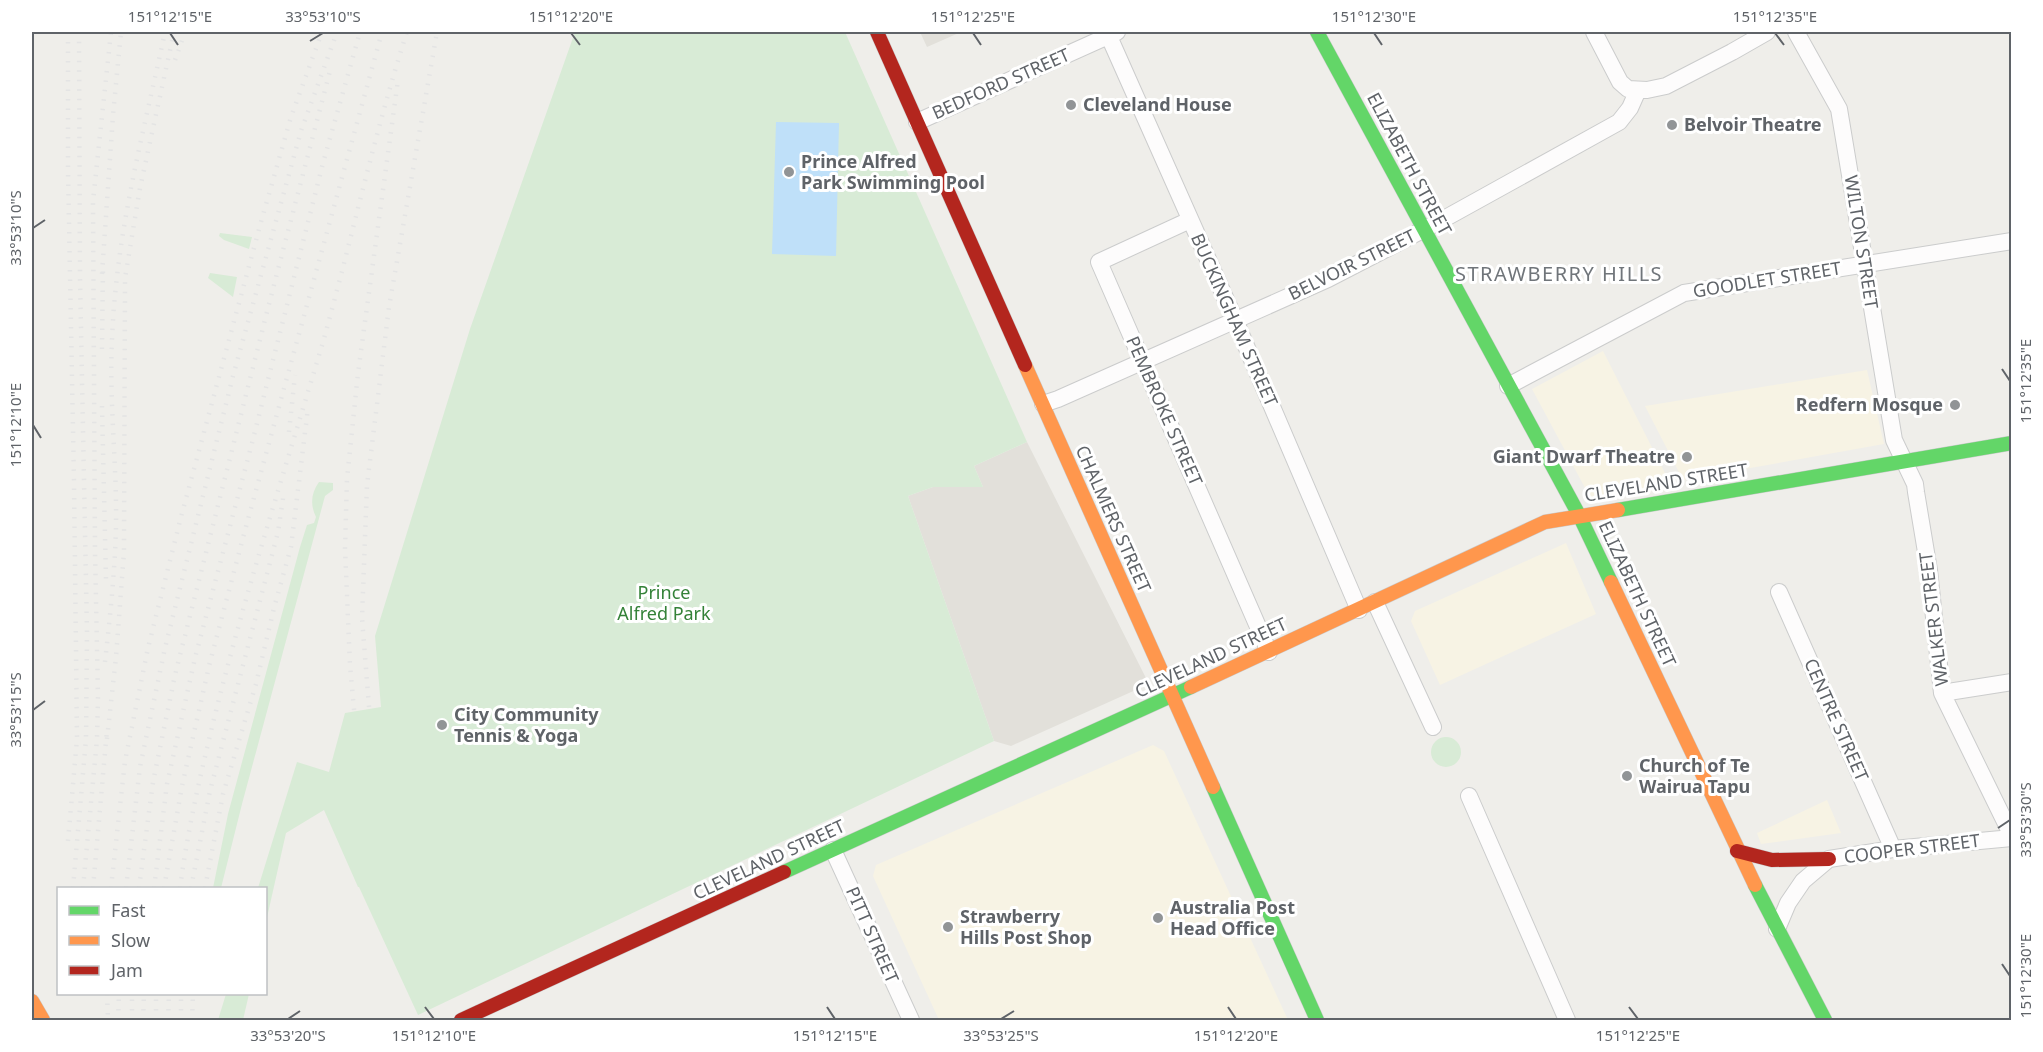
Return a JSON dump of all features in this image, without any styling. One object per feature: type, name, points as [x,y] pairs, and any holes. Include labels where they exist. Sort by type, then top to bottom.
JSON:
[{"type":"main road","name":"CHALMERS STREET","points":[[877,32],[1317,1020]]},
{"type":"main road","name":"ELIZABETH STREET","points":[[1317,32],[1579,515],[1737,851],[1825,1020]]},
{"type":"main road","name":"CLEVELAND STREET","points":[[461,1020],[1269,652],[1462,559],[1545,522],[2012,443]]},
{"type":"main road","points":[[1737,851],[1759,859],[1785,862],[1829,859]]},
{"type":"main road","points":[[32,1001],[43,1020]]},
{"type":"street","points":[[1594,32],[1620,82],[1628,89],[1638,90],[1666,86],[1767,32]]},
{"type":"street","name":"WILTON STREET","points":[[1796,32],[1839,109],[1894,440],[1904,461]]},
{"type":"street","name":"BEDFORD STREET","points":[[917,122],[1111,33]]},
{"type":"street","name":"BUCKINGHAM STREET","points":[[1111,33],[1359,610]]},
{"type":"street","name":"BELVOIR STREET","points":[[1043,404],[1328,279],[1424,230],[1619,122],[1630,108],[1638,90]]},
{"type":"street","name":"PEMBROKE STREET","points":[[1190,220],[1099,262],[1269,652]]},
{"type":"street","name":"GOODLET STREET","points":[[1508,386],[1684,293],[2012,241]]},
{"type":"street","name":"WALKER STREET","points":[[1904,461],[1915,484],[1927,559],[1942,693],[2012,837]]},
{"type":"street","name":"CENTRE STREET","points":[[1779,592],[1893,849]]},
{"type":"street","points":[[1376,602],[1433,727]]},
{"type":"street","points":[[1942,693],[2012,682]]},
{"type":"street","points":[[1469,796],[1567,1020]]},
{"type":"street","name":"COOPER STREET","points":[[1777,929],[1788,903],[1803,880],[1829,859],[1893,849],[2012,837]]},
{"type":"street","name":"PITT STREET","points":[[833,850],[911,1020]]},
{"type":"shaded area","points":[[920,32],[961,32],[927,47]]},
{"type":"shaded area","points":[[1603,351],[1670,483],[1591,499],[1532,389]]},
{"type":"shaded area","points":[[1867,370],[1884,444],[1683,480],[1645,406]]},
{"type":"shaded area","points":[[1027,442],[1149,684],[1011,746],[994,741],[908,496],[933,487],[983,487],[974,466]]},
{"type":"shaded area","points":[[1566,543],[1596,614],[1440,685],[1411,621],[1415,611]]},
{"type":"shaded area","points":[[1153,745],[1164,751],[1288,1020],[939,1020],[873,876],[876,865]]},
{"type":"shaded area","points":[[1827,800],[1841,833],[1761,844],[1757,833]]},
{"type":"green space","name":"Prince Alfred Park","points":[[575,32],[845,32],[1027,442],[974,466],[983,487],[933,487],[908,496],[994,741],[418,1015],[324,810],[286,833],[267,918],[267,887],[258,887],[297,762],[329,772],[345,713],[381,707],[375,636],[470,329]]},
{"type":"green space","points":[[220,233],[252,237],[249,249],[224,240],[219,236]]},
{"type":"green space","points":[[210,273],[237,277],[233,297],[208,278]]},
{"type":"green space","points":[[319,482],[333,483],[333,490],[325,496],[221,887],[213,887],[228,814],[300,547],[307,525],[314,523],[316,517],[312,499]]},
{"type":"green space","points":[[1446,737],[1457,741],[1461,752],[1457,763],[1446,767],[1435,763],[1431,752],[1435,741]]},
{"type":"green space","points":[[226,995],[249,995],[243,1020],[218,1020]]},
{"type":"water","points":[[776,122],[839,123],[836,256],[772,254]]},
{"type":"railway","points":[[68,32],[77,739],[68,841]]},
{"type":"railway","points":[[73,887],[86,739],[87,633],[80,278],[79,32]]},
{"type":"railway","points":[[83,887],[97,739],[98,697],[93,201],[111,32]]},
{"type":"railway","points":[[102,274],[121,32]]},
{"type":"railway","points":[[105,662],[116,526],[112,386],[115,300],[132,184],[165,32]]},
{"type":"railway","points":[[107,739],[124,552],[125,278],[140,188],[174,32]]},
{"type":"railway","points":[[175,60],[185,32]]},
{"type":"railway","points":[[111,887],[125,761],[148,648],[261,222],[291,117],[322,32]]},
{"type":"railway","points":[[126,887],[140,767],[165,648],[233,376],[301,131],[337,32]]},
{"type":"railway","points":[[154,887],[167,784],[195,658],[323,163],[360,32]]},
{"type":"railway","points":[[164,887],[182,786],[209,666],[382,32]]},
{"type":"railway","points":[[180,887],[196,797],[229,661],[323,342],[384,109],[407,32]]},
{"type":"railway","points":[[369,707],[362,618],[367,485],[389,307],[437,32]]},
{"type":"railway","points":[[139,887],[153,782],[175,675],[330,71]]},
{"type":"railway","points":[[354,710],[345,549],[347,479],[358,373],[398,80]]},
{"type":"railway","points":[[102,349],[103,265]]},
{"type":"railway","points":[[289,432],[295,375]]},
{"type":"railway","points":[[102,406],[106,580]]},
{"type":"railway","points":[[205,887],[223,794],[256,684],[291,547],[308,408]]},
{"type":"railway","points":[[191,887],[210,791],[278,532],[284,492]]},
{"type":"railway","points":[[93,887],[107,730]]},
{"type":"railway","points":[[107,995],[108,1020]]},
{"type":"railway","points":[[118,1020],[119,995]]},
{"type":"railway","points":[[132,995],[132,1020]]},
{"type":"railway","points":[[143,1020],[144,995]]},
{"type":"railway","points":[[156,995],[156,1020]]},
{"type":"railway","points":[[168,1020],[169,995]]},
{"type":"railway","points":[[181,995],[181,1020]]},
{"type":"railway","points":[[192,1020],[193,995]]},
{"type":"traffic: fast","points":[[1317,32],[1579,515],[1611,582]]},
{"type":"traffic: fast","points":[[1618,510],[2012,443]]},
{"type":"traffic: fast","points":[[784,872],[1191,687]]},
{"type":"traffic: fast","points":[[1213,787],[1317,1020]]},
{"type":"traffic: fast","points":[[1755,885],[1825,1020]]},
{"type":"traffic: slow","points":[[1025,365],[1213,787]]},
{"type":"traffic: slow","points":[[1191,687],[1545,522],[1618,510]]},
{"type":"traffic: slow","points":[[1611,582],[1755,885]]},
{"type":"traffic: slow","points":[[32,1001],[43,1020]]},
{"type":"traffic: jam","points":[[877,32],[1025,365]]},
{"type":"traffic: jam","points":[[1737,851],[1772,860],[1829,859]]},
{"type":"traffic: jam","points":[[461,1020],[784,872]]},
{"type":"place","name":"Cleveland House","points":[[1071,105]]},
{"type":"place","name":"Belvoir Theatre","points":[[1672,125]]},
{"type":"place","name":"Prince Alfred Park Swimming Pool","points":[[789,172]]},
{"type":"place","name":"Redfern Mosque","points":[[1955,405]]},
{"type":"place","name":"Giant Dwarf Theatre","points":[[1687,457]]},
{"type":"place","name":"City Community Tennis & Yoga","points":[[442,725]]},
{"type":"place","name":"Church of Te Wairua Tapu","points":[[1627,776]]},
{"type":"place","name":"Australia Post Head Office","points":[[1158,918]]},
{"type":"place","name":"Strawberry Hills Post Shop","points":[[948,927]]},
{"type":"district","name":"STRAWBERRY HILLS","points":[[1559,274]]}]
